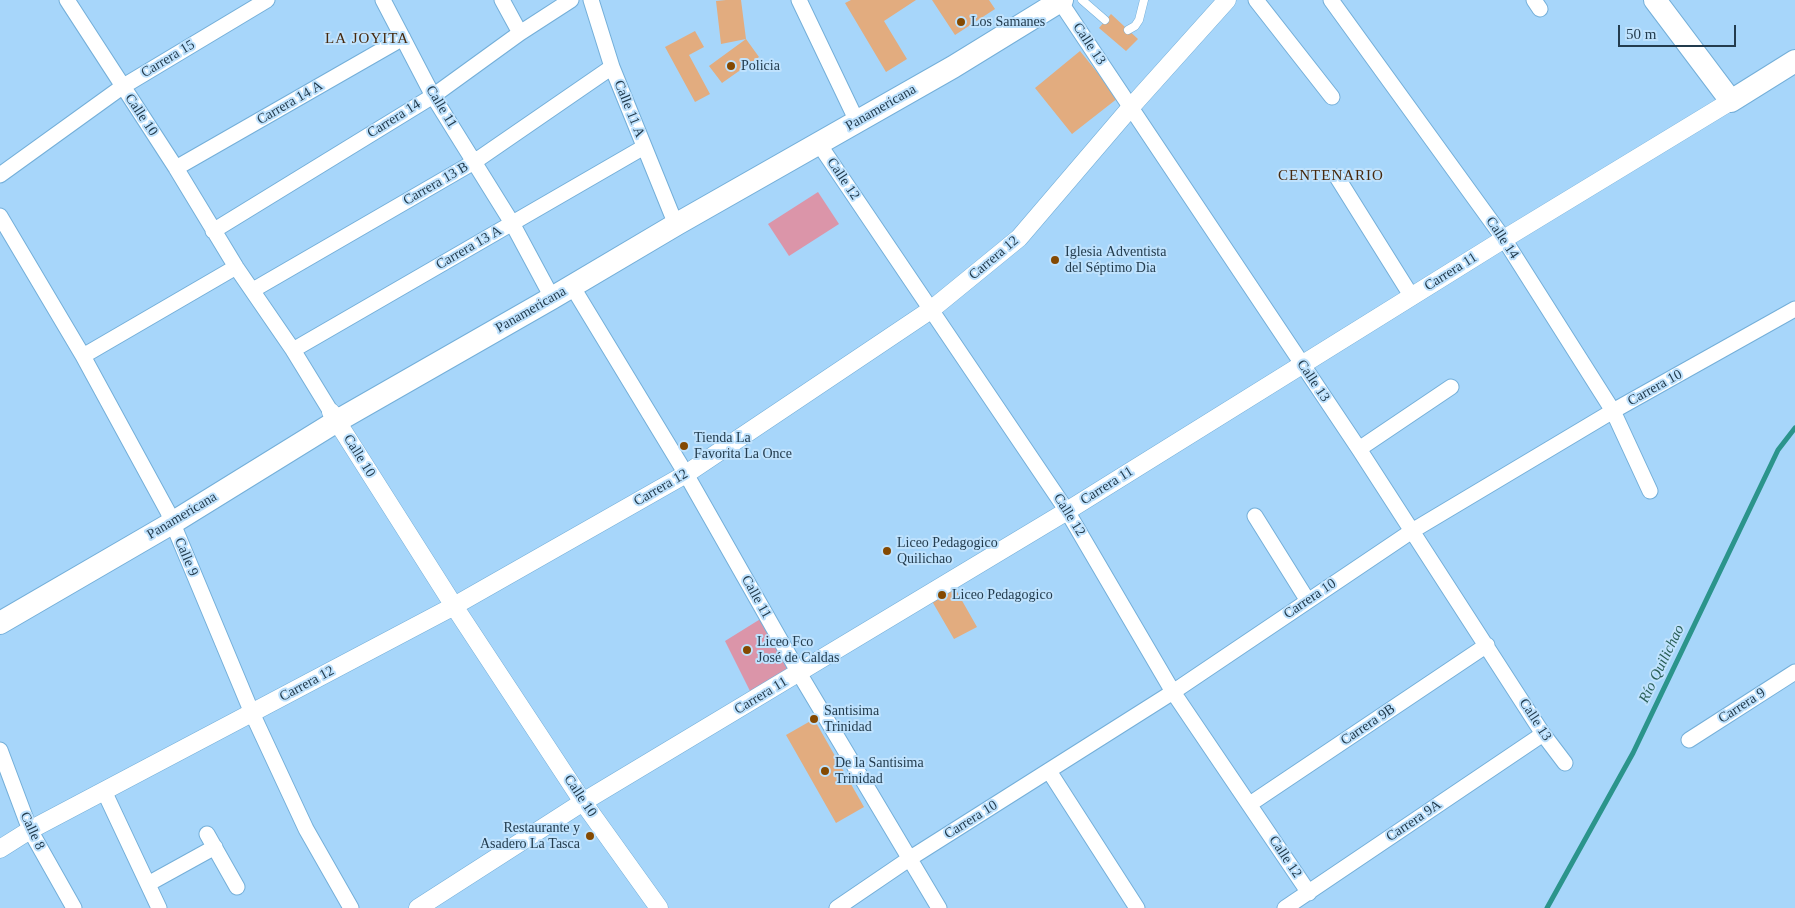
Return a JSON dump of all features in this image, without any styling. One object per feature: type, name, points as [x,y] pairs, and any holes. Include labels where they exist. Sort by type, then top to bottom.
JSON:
[{"type":"main road","name":"Panamericana","points":[[0,623],[334,416],[672,215],[948,59],[1061,0]]},
{"type":"main road","name":"Panamericana","points":[[334,416],[572,286],[953,67],[1061,0]]},
{"type":"main road","points":[[1655,0],[1732,101]]},
{"type":"main road","name":"Carrera 11","points":[[1732,101],[1795,61]]},
{"type":"main road","name":"Panamericana","points":[[0,611],[170,517]]},
{"type":"street","name":"Calle 10","points":[[68,0],[122,87],[176,168],[213,231],[293,350],[454,606],[583,802],[659,908]]},
{"type":"street","name":"Carrera 15","points":[[0,175],[122,87],[267,0]]},
{"type":"street","name":"Calle 11","points":[[383,0],[433,96],[512,223],[548,290]]},
{"type":"street","points":[[502,0],[520,33]]},
{"type":"street","name":"Carrera 14","points":[[213,231],[433,96],[520,33],[571,0]]},
{"type":"street","name":"Calle 11 A","points":[[592,0],[612,67],[672,215]]},
{"type":"street","points":[[799,0],[853,113]]},
{"type":"street","name":"Calle 13","points":[[1061,0],[1359,449],[1543,734],[1564,763]]},
{"type":"street","name":"Carrera 12","points":[[0,849],[30,830],[454,606],[686,474],[932,309],[1019,238],[1131,107],[1227,0]]},
{"type":"street","points":[[1256,0],[1332,97]]},
{"type":"street","name":"Calle 14","points":[[1331,0],[1504,239],[1613,412],[1650,491]]},
{"type":"street","name":"Carrera 14 A","points":[[176,168],[403,38]]},
{"type":"street","name":"Carrera 13 B","points":[[253,290],[474,162],[612,67]]},
{"type":"street","name":"Carrera 11","points":[[418,908],[583,802],[1067,511],[1504,239],[1732,101]]},
{"type":"street","name":"Calle 12","points":[[819,144],[1067,511],[1173,692],[1309,893]]},
{"type":"street","name":"Carrera 13 A","points":[[293,350],[644,147]]},
{"type":"street","points":[[1337,176],[1412,297]]},
{"type":"street","name":"Calle 9","points":[[0,216],[83,356],[170,517],[252,713],[306,829],[351,908]]},
{"type":"street","points":[[83,356],[236,267]]},
{"type":"street","name":"Calle 11","points":[[572,286],[686,474],[799,673],[939,908]]},
{"type":"street","name":"Carrera 10","points":[[836,908],[1173,692],[1412,531],[1613,412],[1795,309]]},
{"type":"street","points":[[1359,449],[1451,387]]},
{"type":"street","points":[[1255,516],[1308,601]]},
{"type":"street","name":"Carrera 9B","points":[[1250,804],[1487,645]]},
{"type":"street","name":"Carrera 9","points":[[1690,740],[1795,672]]},
{"type":"street","name":"Carrera 9A","points":[[1284,908],[1543,734]]},
{"type":"street","name":"Calle 8","points":[[0,750],[30,830],[74,908]]},
{"type":"street","points":[[1049,771],[1137,908]]},
{"type":"street","points":[[104,791],[159,908]]},
{"type":"street","points":[[148,884],[211,840],[238,887]]},
{"type":"lane","points":[[1061,0],[1106,20]]},
{"type":"lane","points":[[1128,30],[1135,26],[1139,20],[1144,0]]},
{"type":"shaded area","points":[[818,192],[839,224],[789,256],[768,224]]},
{"type":"shaded area","points":[[762,618],[794,672],[752,695],[725,641]]},
{"type":"building","points":[[741,0],[746,39],[721,44],[716,1]]},
{"type":"building","points":[[851,0],[916,0],[884,21],[907,59],[886,72],[845,3]]},
{"type":"building","name":"Los Samanes","points":[[932,0],[989,0],[995,9],[955,35]]},
{"type":"building","points":[[1111,14],[1138,39],[1126,51],[1099,28]]},
{"type":"building","points":[[695,31],[704,47],[689,55],[710,94],[695,102],[665,47]]},
{"type":"building","points":[[746,39],[759,57],[722,83],[709,66]]},
{"type":"building","points":[[1080,51],[1118,98],[1072,134],[1035,88]]},
{"type":"building","points":[[952,583],[977,627],[954,639],[929,596]]},
{"type":"building","name":"De la Santisima Trinidad","points":[[814,719],[864,807],[836,823],[786,735]]},
{"type":"waterway","name":"Río Quilichao","points":[[1547,908],[1633,753],[1778,450],[1795,428]]},
{"type":"place","name":"Los Samanes","points":[[961,22]]},
{"type":"place","name":"Policia","points":[[731,66]]},
{"type":"place","name":"Iglesia Adventista del Séptimo Dia","points":[[1055,260]]},
{"type":"place","name":"Tienda La Favorita La Once","points":[[684,446]]},
{"type":"place","name":"Liceo Pedagogico Quilichao","points":[[887,551]]},
{"type":"place","name":"Liceo Pedagogico","points":[[942,595]]},
{"type":"place","name":"Liceo Fco José de Caldas","points":[[747,650]]},
{"type":"place","name":"Santisima Trinidad","points":[[814,719]]},
{"type":"place","name":"De la Santisima Trinidad","points":[[825,771]]},
{"type":"place","name":"Restaurante y Asadero La Tasca","points":[[590,836]]},
{"type":"district","name":"LA JOYITA","points":[[367,39]]},
{"type":"district","name":"CENTENARIO","points":[[1331,176]]}]
